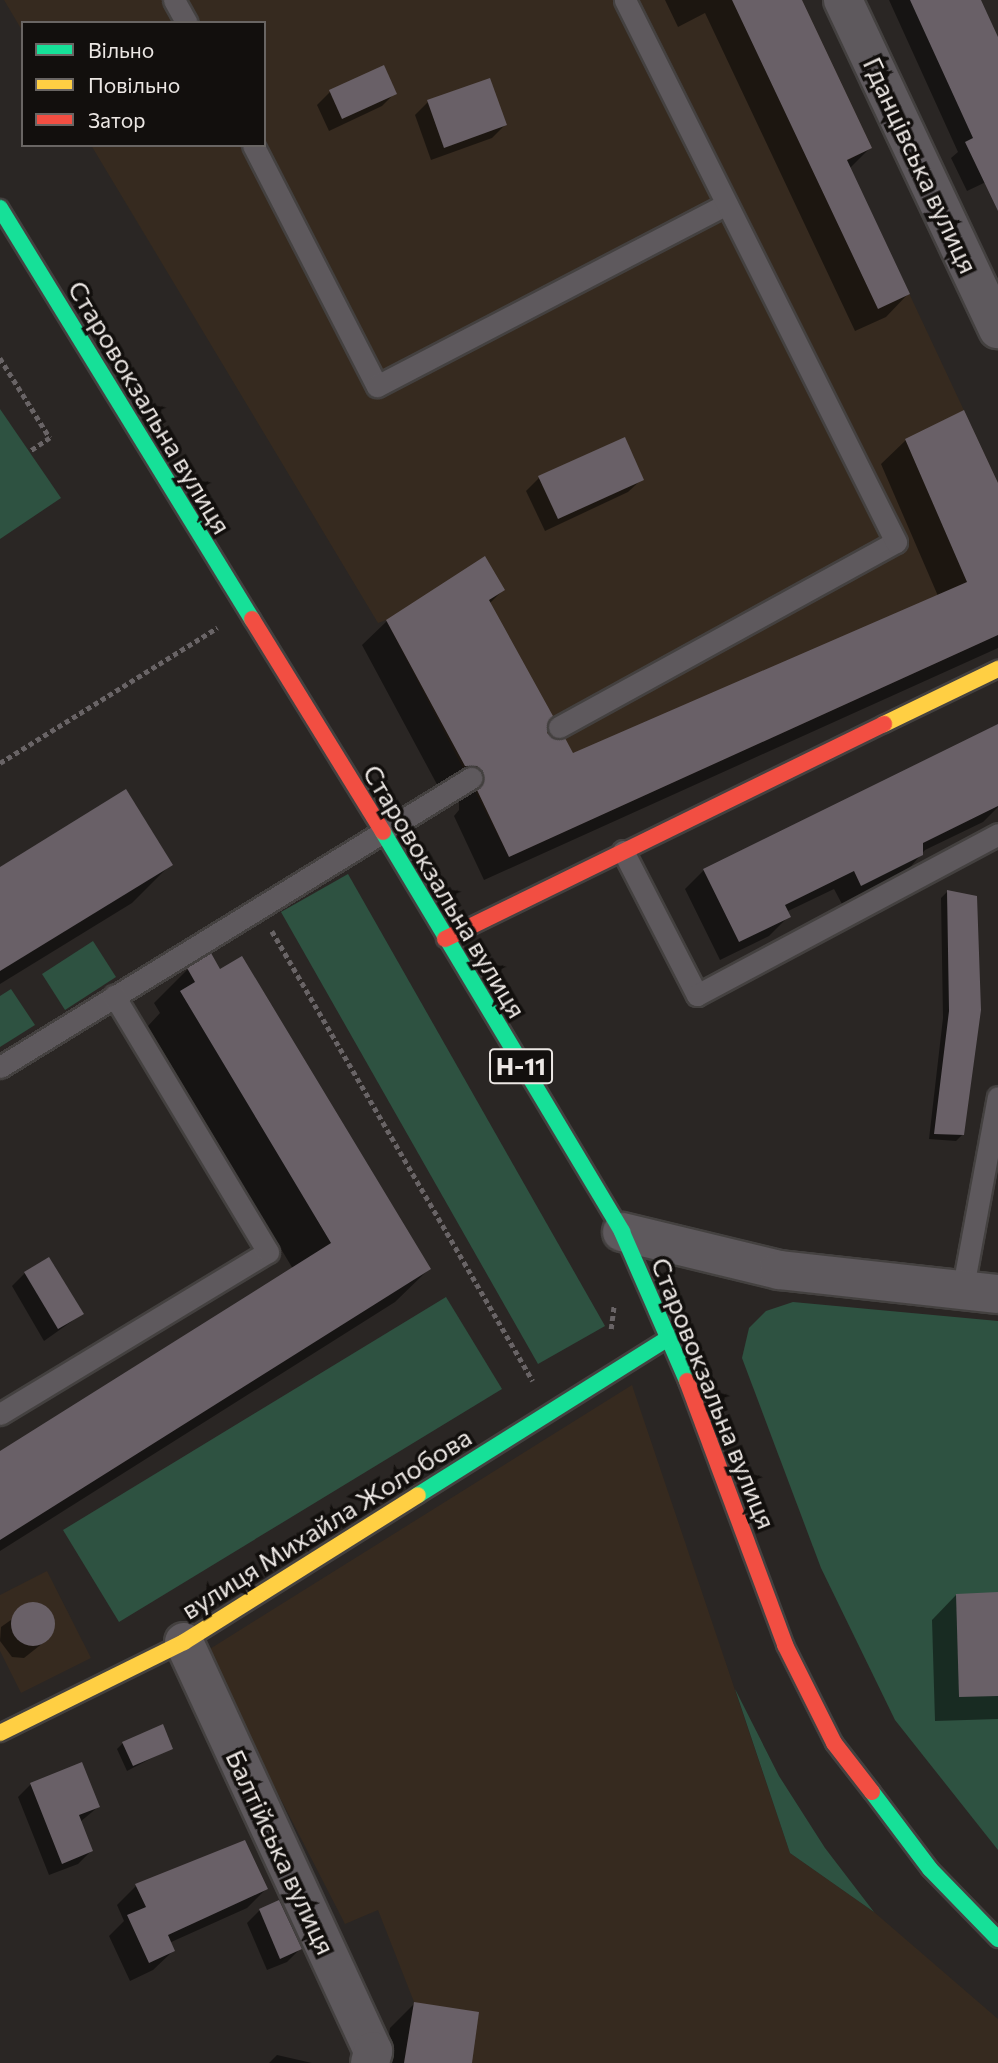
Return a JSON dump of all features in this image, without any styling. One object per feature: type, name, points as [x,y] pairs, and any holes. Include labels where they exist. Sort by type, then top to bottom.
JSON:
[{"type":"main road","name":"Старовокзальна вулиця","points":[[5,227],[382,830],[622,1232],[670,1337],[786,1645],[828,1732],[930,1869],[998,1939]]},
{"type":"main road","points":[[445,939],[998,669]]},
{"type":"main road","name":"вулиця Михайла Жолобова","points":[[0,1734],[184,1642],[550,1409],[670,1337]]},
{"type":"street","name":"Гданцівська вулиця","points":[[844,0],[998,330]]},
{"type":"street","points":[[622,1232],[779,1270],[981,1290]]},
{"type":"street","name":"Балтійська вулиця","points":[[184,1642],[373,2051],[370,2063]]},
{"type":"lane","points":[[174,0],[186,21]]},
{"type":"lane","points":[[559,727],[896,542],[625,0]]},
{"type":"lane","points":[[254,147],[377,386],[727,204]]},
{"type":"lane","points":[[0,1067],[258,906],[471,778]]},
{"type":"lane","points":[[623,851],[698,995],[998,834]]},
{"type":"lane","points":[[0,1415],[268,1252],[114,996]]},
{"type":"lane","points":[[981,1290],[998,1097]]},
{"type":"path","points":[[0,358],[50,438],[29,452]]},
{"type":"path","points":[[0,763],[245,611]]},
{"type":"path","points":[[258,906],[550,1409]]},
{"type":"shaded area","points":[[4,0],[802,0],[872,148],[847,161],[998,483],[998,635],[509,857],[386,620],[378,623],[92,147],[266,147],[266,21],[21,21],[21,29]]},
{"type":"shaded area","points":[[632,1385],[790,1853],[874,1912],[998,2019],[998,2063],[404,2063],[414,2002],[378,1910],[345,1924],[205,1652]]},
{"type":"shaded area","points":[[47,1571],[91,1658],[21,1693],[0,1651],[0,1595]]},
{"type":"green space","points":[[0,409],[61,498],[0,539]]},
{"type":"green space","points":[[348,874],[605,1326],[538,1364],[281,912]]},
{"type":"green space","points":[[93,941],[116,977],[65,1010],[42,974]]},
{"type":"green space","points":[[11,989],[35,1025],[0,1047],[0,996]]},
{"type":"green space","points":[[446,1297],[502,1389],[119,1622],[63,1530]]},
{"type":"green space","points":[[793,1302],[998,1321],[998,1850],[895,1720],[821,1568],[742,1358],[749,1328],[766,1311]]},
{"type":"green space","points":[[735,1689],[779,1776],[825,1848],[874,1912],[790,1853]]},
{"type":"building","points":[[732,0],[802,0],[872,148],[847,160],[910,294],[878,309]]},
{"type":"building","points":[[910,0],[981,0],[998,37],[998,211],[965,142],[973,138]]},
{"type":"building","points":[[384,65],[397,94],[342,119],[329,90]]},
{"type":"building","points":[[490,78],[507,125],[444,148],[427,100]]},
{"type":"building","points":[[964,410],[998,483],[998,635],[509,857],[477,790],[483,784],[482,772],[477,766],[465,766],[386,620],[485,556],[505,590],[489,600],[553,716],[547,733],[553,738],[565,738],[573,753],[967,582],[905,439]]},
{"type":"building","points":[[625,437],[644,480],[558,519],[538,476]]},
{"type":"building","points":[[998,724],[998,806],[923,843],[923,855],[861,886],[854,871],[785,905],[791,917],[739,942],[703,869]]},
{"type":"building","points":[[126,789],[173,865],[0,971],[0,867]]},
{"type":"building","points":[[947,890],[977,896],[981,1010],[964,1135],[934,1134],[949,1011]]},
{"type":"building","points":[[211,953],[220,969],[242,956],[431,1269],[0,1540],[0,1451],[331,1243],[180,991],[195,982],[187,968]]},
{"type":"building","points":[[49,1257],[84,1314],[58,1329],[24,1272]]},
{"type":"building","points":[[998,1592],[998,1696],[959,1697],[956,1594]]},
{"type":"building","points":[[33,1602],[49,1608],[55,1624],[49,1640],[33,1646],[17,1640],[11,1624],[17,1608]]},
{"type":"building","points":[[163,1724],[173,1749],[133,1766],[122,1742]]},
{"type":"building","points":[[82,1762],[100,1807],[79,1815],[93,1851],[62,1864],[30,1783]]},
{"type":"building","points":[[245,1840],[268,1889],[168,1935],[175,1951],[149,1963],[127,1915],[146,1907],[135,1884]]},
{"type":"building","points":[[279,1900],[302,1949],[280,1959],[259,1909]]},
{"type":"building","points":[[414,2002],[479,2012],[472,2063],[404,2063]]},
{"type":"traffic: fast","points":[[0,208],[252,619]]},
{"type":"traffic: fast","points":[[383,832],[622,1232],[687,1381]]},
{"type":"traffic: fast","points":[[418,1495],[670,1337]]},
{"type":"traffic: fast","points":[[872,1792],[930,1869],[998,1939]]},
{"type":"traffic: slow","points":[[884,724],[998,669]]},
{"type":"traffic: slow","points":[[0,1733],[184,1642],[418,1495]]},
{"type":"traffic: jam","points":[[252,619],[383,832]]},
{"type":"traffic: jam","points":[[445,939],[884,724]]},
{"type":"traffic: jam","points":[[687,1381],[785,1645],[834,1743],[872,1792]]}]
